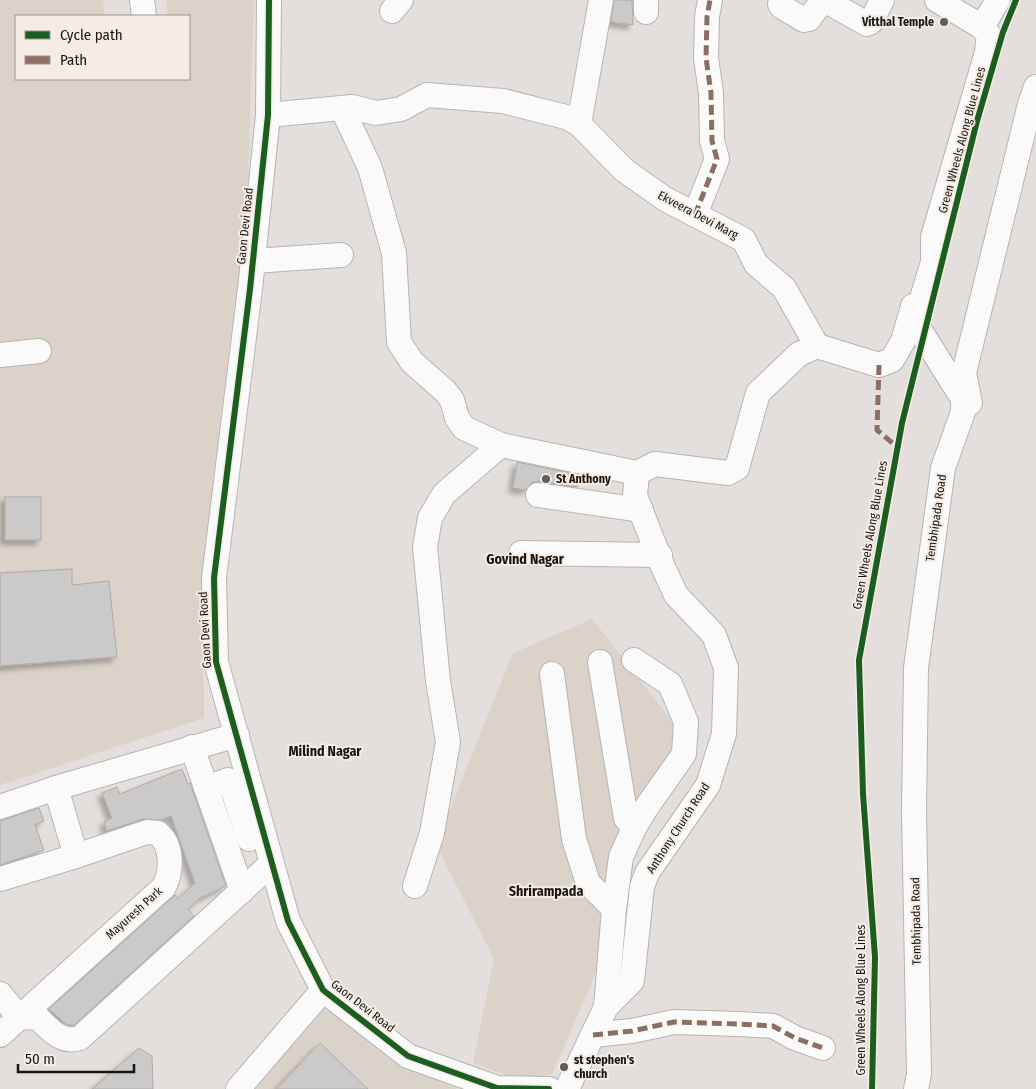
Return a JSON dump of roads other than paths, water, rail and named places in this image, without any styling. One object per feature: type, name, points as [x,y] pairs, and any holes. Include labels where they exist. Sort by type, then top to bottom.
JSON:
[{"type":"street","points":[[142,0],[144,15]]},
{"type":"street","name":"Gaon Devi Road","points":[[269,0],[268,115],[253,261],[214,578],[216,662],[236,735],[267,877],[323,990],[408,1056],[497,1088],[549,1089]]},
{"type":"street","points":[[268,115],[352,107],[376,113],[400,109],[427,95],[503,101],[566,117],[579,124],[601,0]]},
{"type":"street","points":[[695,215],[717,159],[712,141],[711,93],[706,58],[707,17],[710,0]]},
{"type":"street","points":[[780,0],[782,7],[804,20],[809,20],[822,1],[826,1],[867,24],[871,22],[882,0]]},
{"type":"street","name":"Tembhipada Road","points":[[916,1089],[919,1074],[914,812],[916,668],[943,468],[963,412],[963,399],[918,327],[918,311],[932,262],[933,237],[988,48],[989,35],[987,9],[937,0]]},
{"type":"street","points":[[939,494],[950,480],[972,428],[970,396],[964,373],[1030,104],[1036,87]]},
{"type":"street","points":[[342,108],[370,168],[394,254],[399,342],[412,362],[445,391],[452,400],[457,418],[464,428],[501,445],[637,473],[654,464],[728,472],[737,468],[758,393],[799,354],[817,346],[879,365],[892,360],[903,341],[933,237]]},
{"type":"street","name":"Ekveera Devi Marg","points":[[579,124],[624,170],[665,200],[744,240],[756,264],[784,288],[817,346]]},
{"type":"street","points":[[253,261],[341,255]]},
{"type":"street","points":[[0,355],[39,351]]},
{"type":"street","points":[[415,886],[432,833],[448,742],[438,681],[424,547],[430,518],[444,494],[501,445]]},
{"type":"street","name":"Anthony Church Road","points":[[567,1089],[606,1007],[632,981],[642,887],[648,873],[708,785],[724,734],[726,668],[714,635],[676,595],[663,567],[660,555],[635,496],[637,473]]},
{"type":"street","points":[[538,495],[640,510]]},
{"type":"street","points":[[521,553],[660,555]]},
{"type":"street","points":[[606,1007],[614,909],[621,857],[634,828],[646,808],[684,754],[686,722],[670,684],[634,660]]},
{"type":"street","points":[[600,662],[626,818],[634,828]]},
{"type":"street","points":[[552,674],[574,839],[588,883],[614,909]]},
{"type":"street","points":[[0,807],[56,788],[236,735]]},
{"type":"street","points":[[192,747],[242,891]]},
{"type":"street","points":[[0,1035],[19,1017],[38,1018],[54,1034],[66,1039],[80,1038],[242,891],[267,877],[228,780],[206,788]]},
{"type":"street","points":[[0,879],[76,856],[56,788]]},
{"type":"street","name":"Mayuresh Park","points":[[19,1017],[164,887],[168,879],[170,867],[166,839],[158,833],[147,832],[76,856]]},
{"type":"street","points":[[238,1089],[323,990]]},
{"type":"street","points":[[0,994],[19,1017]]},
{"type":"street","points":[[593,1035],[632,1031],[674,1022],[739,1024],[773,1026],[795,1038],[823,1048]]},
{"type":"place","name":"Vitthal Temple","points":[[944,22]]},
{"type":"place","name":"St Anthony","points":[[546,479]]},
{"type":"place","name":"st stephen's church","points":[[564,1067]]},
{"type":"district","name":"Govind Nagar","points":[[525,559]]},
{"type":"district","name":"Milind Nagar","points":[[325,751]]},
{"type":"district","name":"Shrirampada","points":[[546,891]]}]
